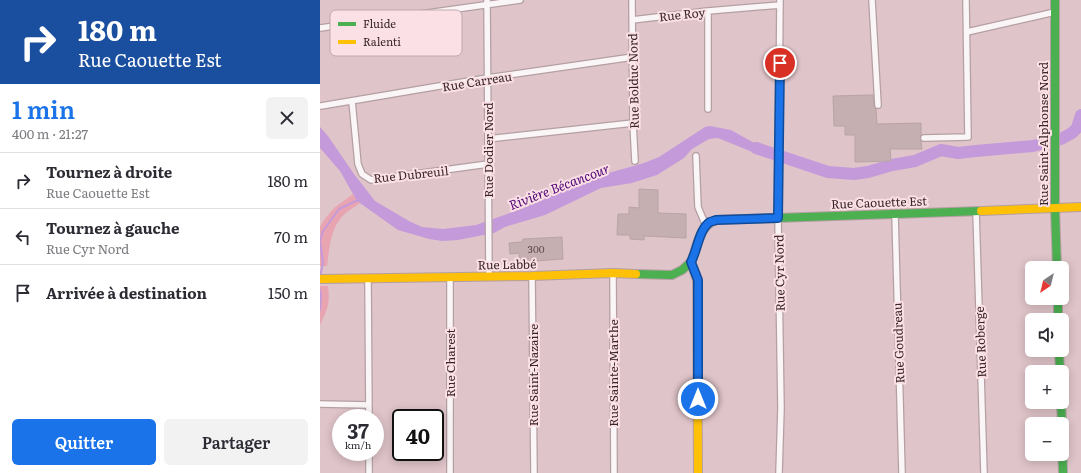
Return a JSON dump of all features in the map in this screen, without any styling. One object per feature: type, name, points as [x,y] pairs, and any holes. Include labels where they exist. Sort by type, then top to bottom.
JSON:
[{"type":"street","points":[[436,10],[487,2],[520,0]]},
{"type":"street","name":"Rue Bolduc Nord","points":[[632,0],[633,123],[635,161]]},
{"type":"street","points":[[872,0],[878,105]]},
{"type":"street","points":[[924,138],[968,137],[966,0]]},
{"type":"street","name":"Rue Saint-Alphonse Nord","points":[[1055,0],[1055,208],[1057,261]]},
{"type":"street","name":"Rue Dodier Nord","points":[[487,2],[489,277]]},
{"type":"street","name":"Rue Roy","points":[[632,20],[780,3]]},
{"type":"street","name":"Rue Cyr Nord","points":[[779,473],[781,408],[778,218],[780,3]]},
{"type":"street","points":[[708,11],[708,109]]},
{"type":"street","points":[[967,32],[1055,12]]},
{"type":"street","points":[[320,28],[330,26]]},
{"type":"street","name":"Rue Carreau","points":[[321,106],[487,78],[633,58]]},
{"type":"street","name":"Rue Dubreuil","points":[[352,101],[358,164],[362,174],[370,180],[488,164]]},
{"type":"street","points":[[488,140],[633,123]]},
{"type":"street","points":[[696,156],[698,207],[706,226],[702,232],[694,258],[691,262],[698,280],[698,473]]},
{"type":"street","name":"Rue Caouette Est","points":[[706,226],[710,222],[716,220],[1081,207]]},
{"type":"street","name":"Rue Roberge","points":[[976,211],[984,473]]},
{"type":"street","name":"Rue Goudreau","points":[[895,214],[902,473]]},
{"type":"street","name":"Rue Labbé","points":[[324,279],[489,277],[613,273],[672,275],[686,268],[691,262]]},
{"type":"street","name":"Rue Sainte-Marthe","points":[[613,273],[614,473]]},
{"type":"street","name":"Rue Saint-Nazaire","points":[[532,276],[534,473]]},
{"type":"street","name":"Rue Charest","points":[[450,277],[450,473]]},
{"type":"street","points":[[368,279],[369,409]]},
{"type":"street","points":[[320,404],[369,405]]},
{"type":"street","points":[[368,473],[369,461]]},
{"type":"street","points":[[1063,461],[1063,473]]},
{"type":"shaded area","points":[[710,126],[731,130],[770,152],[767,158],[718,138],[709,139],[692,149],[684,158],[657,175],[632,183],[601,188],[545,215],[505,227],[494,233],[458,240],[442,241],[429,239],[398,230],[357,201],[340,171],[320,148],[320,127],[375,201],[422,227],[443,229],[476,225],[524,208],[598,176],[644,163],[659,157],[705,127]]},
{"type":"shaded area","points":[[353,194],[360,203],[347,212],[337,224],[330,244],[327,266],[320,266],[320,227],[334,208]]},
{"type":"shaded area","points":[[320,286],[328,286],[329,297],[327,310],[320,325]]},
{"type":"building","points":[[873,95],[877,124],[921,123],[920,138],[922,149],[890,149],[891,161],[855,162],[855,135],[845,135],[845,126],[834,126],[833,96]]},
{"type":"building","points":[[639,189],[658,190],[658,213],[686,214],[686,238],[644,236],[644,240],[630,239],[630,235],[617,235],[618,214],[629,214],[629,207],[639,208]]},
{"type":"building","points":[[562,237],[563,259],[520,262],[519,253],[510,254],[509,243],[522,242],[523,239]]},
{"type":"waterway","name":"Rivière Bécancour","points":[[756,148],[828,172],[854,174],[915,161],[941,150],[958,153],[1033,146],[1061,139],[1072,133],[1077,128],[1081,115]]},
{"type":"waterway","points":[[320,241],[323,231],[339,209],[358,200]]},
{"type":"waterway","points":[[320,241],[323,263],[320,277]]},
{"type":"waterway","points":[[320,290],[320,310]]},
{"type":"traffic: fast","points":[[1055,0],[1055,208],[1057,261]]},
{"type":"traffic: fast","points":[[695,251],[704,229],[707,225],[716,220],[981,211]]},
{"type":"traffic: fast","points":[[636,274],[672,275],[682,270],[691,262]]},
{"type":"traffic: fast","points":[[1058,305],[1058,313]]},
{"type":"traffic: fast","points":[[1059,357],[1060,365]]},
{"type":"traffic: fast","points":[[1061,409],[1062,417]]},
{"type":"traffic: fast","points":[[1063,461],[1063,473]]},
{"type":"traffic: slow","points":[[981,211],[1081,207]]},
{"type":"traffic: slow","points":[[695,251],[691,262],[697,280],[698,473]]},
{"type":"traffic: slow","points":[[320,279],[532,276],[613,273],[636,274]]},
{"type":"route","points":[[698,399],[698,280],[691,262],[694,258],[702,232],[710,222],[716,220],[778,218],[780,63]]}]
